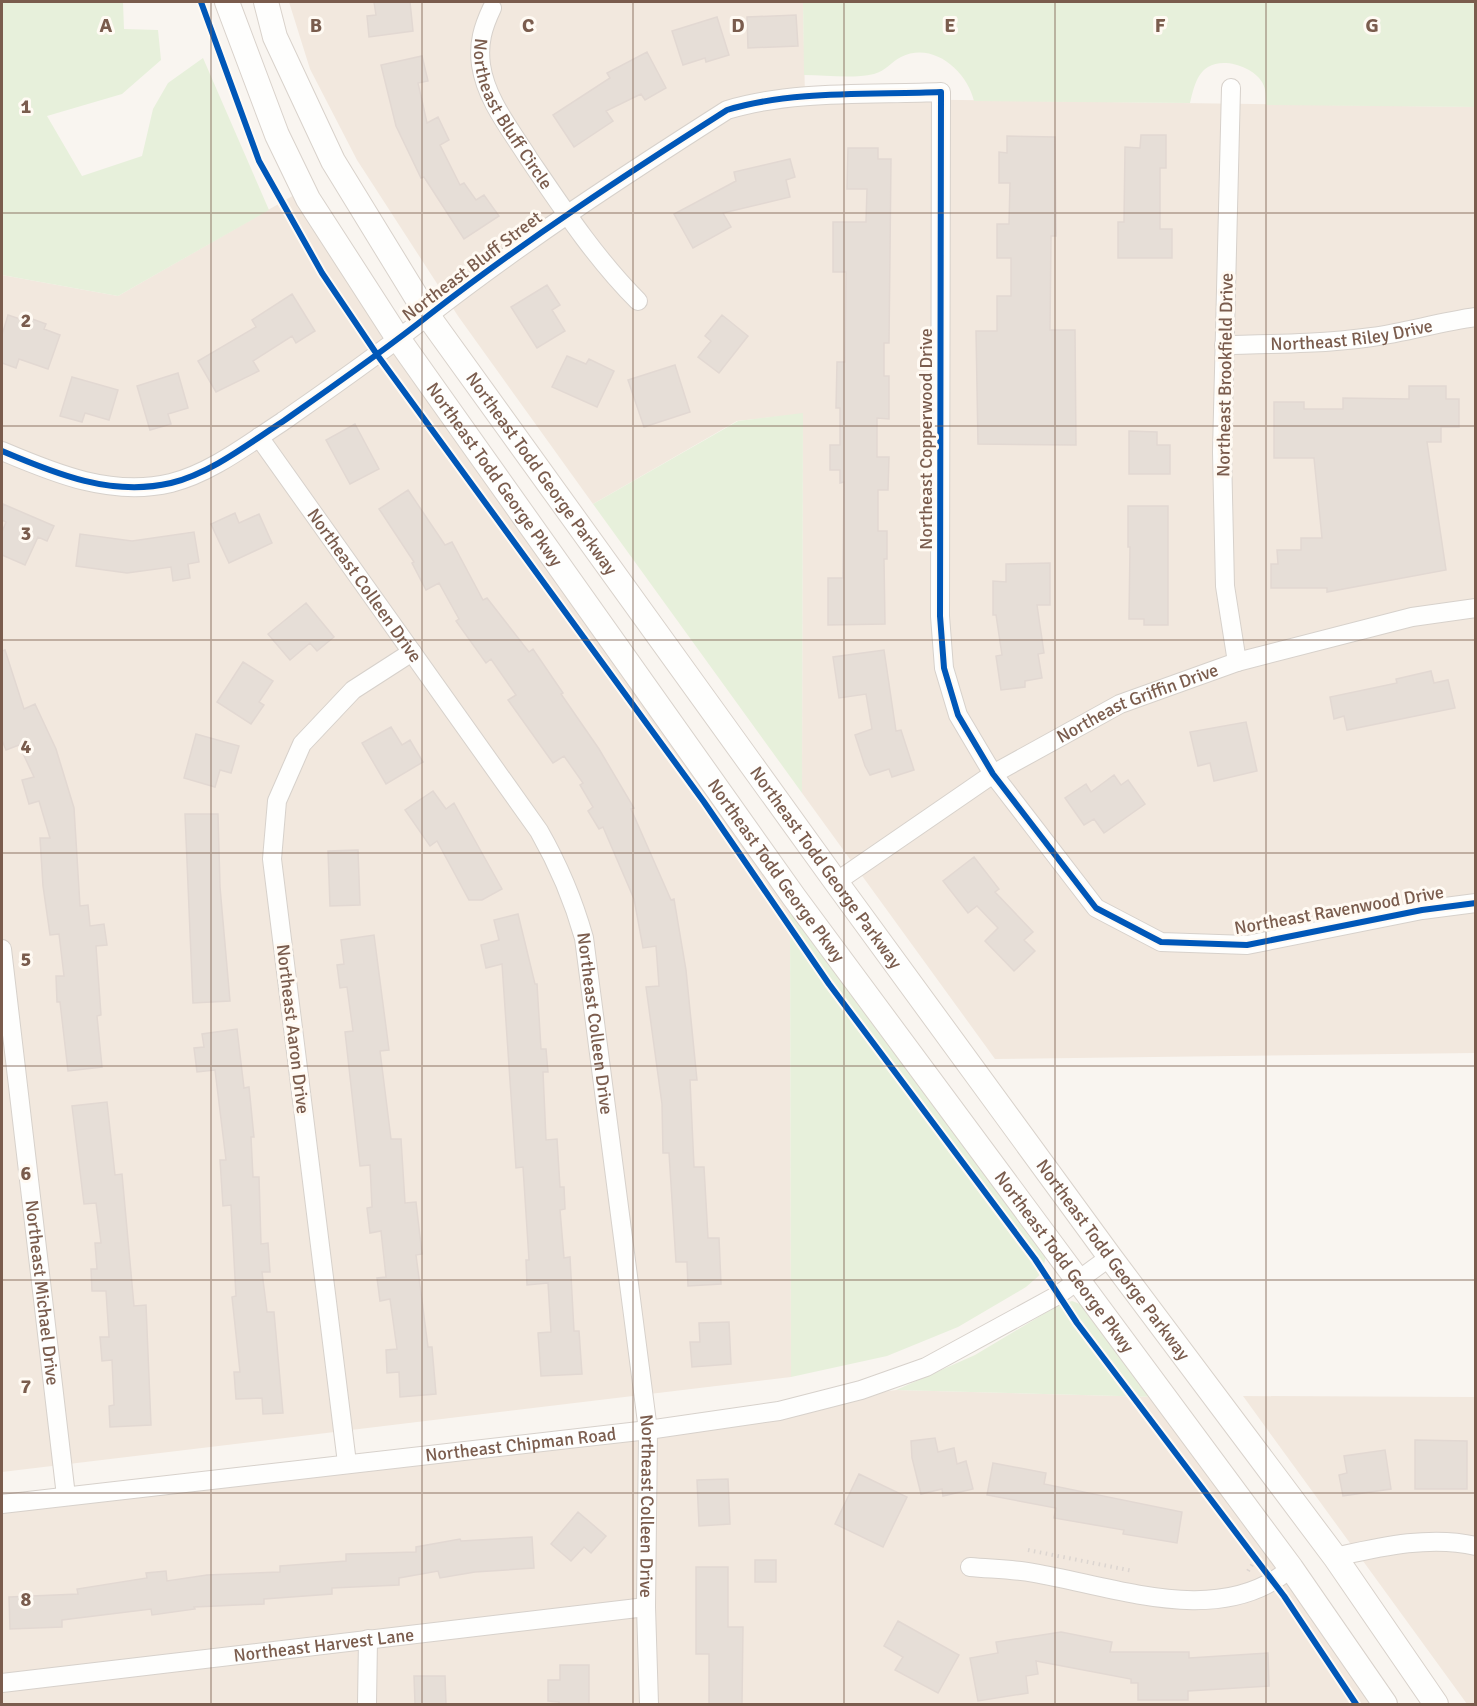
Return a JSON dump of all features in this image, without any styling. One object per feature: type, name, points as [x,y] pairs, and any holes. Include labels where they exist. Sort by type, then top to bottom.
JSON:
[{"type":"main road","name":"Northeast Todd George Pkwy","points":[[227,2],[277,135],[308,199],[399,340],[794,897],[1078,1282],[1283,1575],[1385,1704]]},
{"type":"main road","name":"Northeast Todd George Parkway","points":[[266,2],[275,37],[333,160],[428,316],[1110,1257],[1335,1557],[1436,1704]]},
{"type":"street","name":"Northeast Bluff Circle","points":[[492,8],[480,35],[481,67],[497,110],[567,214],[615,278],[638,301]]},
{"type":"street","name":"Northeast Brookfield Drive","points":[[1231,87],[1222,452],[1225,586],[1237,662]]},
{"type":"street","name":"Northeast Bluff Street","points":[[2,451],[70,478],[133,489],[183,478],[213,466],[259,437],[399,340],[428,316],[567,214],[727,110],[752,102],[781,99],[941,92]]},
{"type":"street","name":"Northeast Copperwood Drive","points":[[941,92],[941,637],[944,668],[958,715],[993,774]]},
{"type":"street","name":"Northeast Riley Drive","points":[[1224,345],[1313,343],[1373,337],[1442,321],[1476,317]]},
{"type":"street","name":"Northeast Colleen Drive","points":[[259,437],[539,831],[563,873],[575,905],[584,938],[648,1430],[646,1606],[649,1704]]},
{"type":"street","name":"Northeast Griffin Drive","points":[[836,882],[993,774],[1120,704],[1237,662],[1412,617],[1476,608]]},
{"type":"street","name":"Northeast Aaron Drive","points":[[347,1463],[272,859],[277,801],[302,744],[353,690],[412,652]]},
{"type":"street","name":"Northeast Ravenwood Drive","points":[[993,774],[1096,908],[1161,942],[1247,945],[1422,910],[1476,903]]},
{"type":"street","name":"Northeast Michael Drive","points":[[2,949],[66,1496]]},
{"type":"street","name":"Northeast Chipman Road","points":[[2,1504],[648,1430],[779,1411],[861,1390],[926,1367],[1078,1282],[1110,1257]]},
{"type":"street","points":[[1335,1557],[1392,1544],[1462,1543],[1476,1546]]},
{"type":"street","points":[[970,1567],[1031,1572],[1190,1601],[1247,1594],[1283,1575]]},
{"type":"street","name":"Northeast Harvest Lane","points":[[2,1683],[646,1606]]},
{"type":"street","points":[[367,1704],[368,1639]]},
{"type":"path","points":[[1028,1550],[1141,1574]]},
{"type":"path","points":[[1249,1550],[1256,1559],[1283,1575]]},
{"type":"path","points":[[1240,1575],[1247,1573],[1256,1559]]},
{"type":"shaded area","points":[[289,2],[803,2],[805,98],[1475,107],[1475,1053],[995,1059],[802,793],[803,414],[737,421],[593,504],[458,316],[357,160],[310,69]]},
{"type":"shaded area","points":[[296,194],[790,897],[791,1377],[2,1472],[2,275],[118,296]]},
{"type":"shaded area","points":[[896,1390],[1157,1397],[1374,1704],[2,1704],[2,1505],[790,1406]]},
{"type":"shaded area","points":[[1243,1396],[1475,1397],[1475,1704],[1467,1704]]},
{"type":"green space","points":[[2,2],[123,2],[124,29],[158,30],[161,60],[122,94],[47,116],[82,176],[142,156],[153,109],[168,83],[203,58],[269,210],[118,296],[2,275]]},
{"type":"green space","points":[[803,2],[1475,2],[1475,107],[1266,105],[1264,87],[1258,77],[1245,68],[1230,63],[1215,64],[1204,70],[1196,83],[1190,103],[974,101],[964,79],[956,70],[947,62],[925,53],[913,53],[901,57],[874,74],[848,77],[804,75]]},
{"type":"green space","points":[[803,413],[802,793],[593,504],[738,421]]},
{"type":"green space","points":[[790,897],[1046,1256],[1042,1273],[1026,1287],[958,1327],[887,1356],[791,1377]]},
{"type":"green space","points":[[1072,1301],[1090,1308],[1157,1397],[896,1390],[975,1355],[1057,1306]]},
{"type":"building","points":[[374,2],[410,2],[413,31],[369,37],[367,16],[376,15]]},
{"type":"building","points":[[796,15],[798,46],[748,48],[747,17]]},
{"type":"building","points":[[717,17],[729,55],[706,62],[705,58],[683,65],[672,31]]},
{"type":"building","points":[[647,52],[666,88],[645,100],[641,94],[606,111],[613,121],[574,147],[553,115],[610,78],[607,73]]},
{"type":"building","points":[[422,56],[428,81],[418,83],[427,123],[438,117],[449,140],[440,145],[460,185],[464,183],[476,200],[484,195],[499,216],[464,239],[424,177],[421,178],[396,126],[381,65]]},
{"type":"building","points":[[1141,135],[1166,135],[1166,168],[1160,168],[1160,229],[1172,229],[1172,258],[1118,258],[1118,222],[1124,222],[1125,147],[1140,148]]},
{"type":"building","points":[[1007,136],[1055,137],[1056,236],[1051,236],[1050,330],[1075,330],[1076,445],[978,444],[976,331],[997,331],[997,296],[1011,296],[1011,258],[997,258],[997,224],[1009,224],[1010,183],[999,183],[999,152],[1007,153]]},
{"type":"building","points":[[848,148],[878,148],[878,159],[891,159],[889,343],[884,343],[884,376],[889,376],[889,419],[877,418],[877,457],[889,457],[888,490],[878,490],[878,531],[887,531],[887,559],[884,559],[885,624],[828,625],[828,578],[843,578],[844,482],[840,483],[840,470],[830,470],[830,445],[840,445],[840,408],[836,408],[837,362],[845,362],[846,272],[833,272],[833,222],[866,222],[867,189],[847,189]]},
{"type":"building","points":[[790,159],[795,177],[786,180],[790,197],[723,213],[731,227],[693,248],[674,214],[736,181],[734,172]]},
{"type":"building","points":[[547,285],[560,305],[552,310],[565,331],[537,348],[511,307]]},
{"type":"building","points":[[292,294],[315,331],[296,343],[292,336],[253,361],[259,371],[216,392],[198,361],[256,327],[252,320]]},
{"type":"building","points":[[8,315],[23,320],[24,316],[46,324],[44,329],[60,335],[48,369],[19,359],[16,368],[2,363],[2,335]]},
{"type":"building","points":[[722,315],[748,336],[719,373],[698,357],[711,341],[705,336]]},
{"type":"building","points":[[567,356],[586,364],[589,359],[614,371],[597,407],[552,387]]},
{"type":"building","points":[[675,365],[690,412],[644,427],[628,380]]},
{"type":"building","points":[[178,373],[188,408],[168,414],[171,424],[150,430],[137,386]]},
{"type":"building","points":[[72,377],[118,390],[109,420],[85,413],[82,422],[60,416]]},
{"type":"building","points":[[1409,386],[1446,386],[1446,399],[1459,399],[1459,427],[1441,427],[1441,442],[1427,442],[1446,570],[1327,592],[1327,588],[1271,588],[1271,564],[1278,564],[1277,550],[1301,550],[1301,538],[1322,538],[1314,458],[1274,458],[1274,402],[1304,402],[1304,409],[1343,409],[1343,398],[1409,399]]},
{"type":"building","points":[[355,424],[379,469],[350,484],[326,440]]},
{"type":"building","points":[[1129,431],[1157,432],[1157,445],[1170,445],[1170,474],[1129,474]]},
{"type":"building","points":[[408,490],[445,545],[452,542],[483,600],[487,598],[529,652],[533,649],[563,693],[561,694],[599,749],[634,808],[631,809],[671,900],[674,899],[686,970],[697,1080],[690,1080],[694,1167],[704,1167],[708,1238],[719,1238],[721,1284],[688,1286],[687,1262],[676,1262],[669,1153],[663,1153],[662,1104],[646,987],[659,986],[656,946],[643,948],[634,899],[603,827],[599,829],[588,811],[593,807],[580,785],[583,783],[564,756],[553,763],[508,700],[516,695],[491,659],[486,663],[456,621],[459,619],[439,583],[426,590],[412,563],[414,562],[379,509]]},
{"type":"building","points":[[3,504],[54,526],[47,541],[38,537],[25,565],[2,555],[2,532],[6,522],[2,520]]},
{"type":"building","points":[[1128,506],[1168,506],[1168,625],[1144,625],[1144,619],[1129,619]]},
{"type":"building","points":[[235,513],[239,523],[259,514],[272,543],[229,563],[211,524]]},
{"type":"building","points":[[194,532],[199,562],[188,564],[190,578],[173,581],[171,567],[127,573],[76,566],[80,534],[132,541]]},
{"type":"building","points":[[1050,563],[1050,605],[1037,605],[1044,653],[1038,654],[1042,678],[1025,681],[1025,687],[1001,690],[996,656],[1002,655],[996,615],[993,615],[993,581],[1006,582],[1006,564]]},
{"type":"building","points":[[306,603],[334,637],[317,651],[310,643],[290,660],[268,634]]},
{"type":"building","points":[[5,650],[24,709],[35,704],[56,749],[74,808],[80,906],[88,905],[90,926],[104,924],[107,945],[96,946],[101,1015],[97,1016],[102,1067],[68,1071],[60,1002],[57,1002],[56,976],[64,976],[59,934],[50,935],[43,886],[40,838],[50,838],[39,801],[29,804],[22,780],[34,777],[19,745],[6,750],[2,740],[2,651]]},
{"type":"building","points":[[884,650],[896,731],[901,730],[914,770],[892,777],[889,769],[870,775],[865,766],[855,735],[872,729],[866,694],[839,698],[833,657]]},
{"type":"building","points":[[243,662],[273,681],[259,702],[264,705],[251,724],[217,702]]},
{"type":"building","points":[[1431,671],[1434,683],[1448,680],[1455,708],[1347,730],[1344,716],[1334,719],[1330,697],[1397,683],[1396,679]]},
{"type":"building","points":[[1246,722],[1257,771],[1214,781],[1210,763],[1198,766],[1190,732]]},
{"type":"building","points":[[391,727],[402,745],[410,740],[423,762],[386,784],[362,743]]},
{"type":"building","points":[[196,734],[239,746],[231,773],[220,770],[215,787],[184,778]]},
{"type":"building","points":[[1114,775],[1121,785],[1128,780],[1145,804],[1104,833],[1094,819],[1084,825],[1065,798],[1086,784],[1091,792]]},
{"type":"building","points":[[433,791],[446,809],[454,803],[502,889],[482,900],[469,900],[437,841],[430,846],[405,810]]},
{"type":"building","points":[[185,814],[218,814],[220,887],[230,1001],[193,1003]]},
{"type":"building","points":[[358,850],[360,905],[330,906],[328,851]]},
{"type":"building","points":[[974,857],[999,889],[995,892],[1033,932],[1024,940],[1035,951],[1014,971],[985,941],[998,928],[977,906],[968,913],[943,881]]},
{"type":"building","points":[[518,914],[535,984],[537,984],[541,1049],[546,1049],[548,1072],[543,1072],[546,1140],[557,1139],[560,1187],[564,1187],[565,1209],[560,1210],[564,1258],[570,1257],[574,1331],[579,1331],[582,1374],[541,1376],[538,1333],[551,1332],[548,1283],[527,1285],[526,1260],[529,1260],[523,1167],[516,1168],[502,964],[486,968],[481,945],[499,940],[494,920]]},
{"type":"building","points":[[374,935],[389,1050],[380,1051],[391,1139],[401,1139],[405,1203],[416,1202],[422,1254],[416,1255],[428,1347],[432,1347],[436,1394],[400,1397],[399,1372],[387,1373],[386,1350],[397,1349],[390,1299],[380,1301],[377,1278],[386,1277],[381,1231],[370,1233],[367,1208],[372,1207],[370,1165],[360,1166],[345,1032],[353,1031],[347,987],[340,988],[337,965],[344,964],[341,940]]},
{"type":"building","points":[[237,1029],[244,1088],[249,1087],[254,1137],[251,1137],[253,1177],[259,1177],[261,1244],[268,1243],[270,1272],[262,1272],[267,1312],[274,1312],[283,1413],[263,1414],[262,1398],[236,1399],[234,1372],[240,1372],[232,1297],[236,1296],[231,1205],[223,1206],[220,1160],[226,1160],[215,1070],[197,1072],[194,1048],[204,1047],[202,1034]]},
{"type":"building","points":[[107,1102],[115,1175],[122,1174],[134,1306],[146,1305],[151,1425],[110,1427],[109,1406],[114,1405],[112,1360],[102,1361],[100,1337],[109,1337],[106,1291],[92,1291],[91,1269],[97,1269],[95,1243],[101,1243],[96,1203],[84,1204],[72,1106]]},
{"type":"building","points":[[729,1322],[731,1364],[692,1367],[690,1342],[700,1342],[699,1323]]},
{"type":"building","points":[[935,1438],[938,1452],[954,1448],[957,1464],[966,1461],[973,1489],[943,1496],[942,1489],[921,1494],[912,1458],[911,1441]]},
{"type":"building","points":[[1415,1440],[1467,1441],[1467,1489],[1415,1489]]},
{"type":"building","points":[[1385,1450],[1391,1489],[1343,1496],[1339,1475],[1347,1473],[1344,1456]]},
{"type":"building","points":[[993,1463],[1046,1473],[1044,1484],[1182,1512],[1177,1543],[1123,1534],[1124,1530],[1054,1518],[1056,1508],[987,1495]]},
{"type":"building","points":[[859,1474],[907,1497],[883,1547],[835,1524]]},
{"type":"building","points":[[728,1479],[730,1524],[699,1526],[697,1480]]},
{"type":"building","points":[[578,1512],[606,1536],[591,1553],[584,1547],[571,1561],[551,1544]]},
{"type":"building","points":[[532,1537],[534,1568],[475,1572],[440,1578],[438,1571],[399,1578],[399,1585],[332,1588],[332,1594],[264,1599],[264,1604],[194,1607],[195,1609],[152,1615],[151,1609],[62,1620],[62,1627],[10,1629],[9,1597],[78,1594],[77,1589],[147,1578],[146,1573],[166,1571],[167,1581],[207,1575],[280,1572],[280,1566],[346,1561],[346,1554],[416,1552],[416,1547],[460,1539],[461,1541]]},
{"type":"building","points":[[755,1560],[776,1560],[776,1582],[755,1582]]},
{"type":"building","points":[[696,1567],[728,1567],[728,1627],[743,1627],[742,1704],[709,1704],[709,1654],[696,1654]]},
{"type":"building","points":[[898,1621],[959,1655],[938,1693],[895,1670],[903,1657],[884,1646]]},
{"type":"building","points":[[1061,1632],[1112,1642],[1110,1652],[1189,1652],[1189,1658],[1268,1653],[1269,1686],[1188,1691],[1188,1700],[1138,1700],[1138,1683],[1131,1683],[1131,1679],[1036,1661],[1038,1674],[1026,1676],[1028,1693],[978,1701],[970,1658],[998,1653],[996,1642]]},
{"type":"building","points":[[560,1665],[589,1665],[589,1704],[559,1704],[559,1702],[548,1701],[548,1680],[560,1680]]},
{"type":"building","points":[[414,1676],[445,1676],[446,1704],[415,1704]]},
{"type":"cycle path","points":[[201,2],[259,161],[322,273],[378,356],[704,802],[829,984],[1035,1259],[1077,1323],[1284,1596],[1356,1704]]},
{"type":"cycle path","points":[[2,451],[64,475],[106,485],[149,487],[186,478],[229,457],[282,422],[538,235],[727,110],[778,99],[805,96],[941,92],[940,616],[944,668],[958,715],[993,774],[1096,908],[1161,942],[1247,945],[1422,910],[1476,903]]}]
